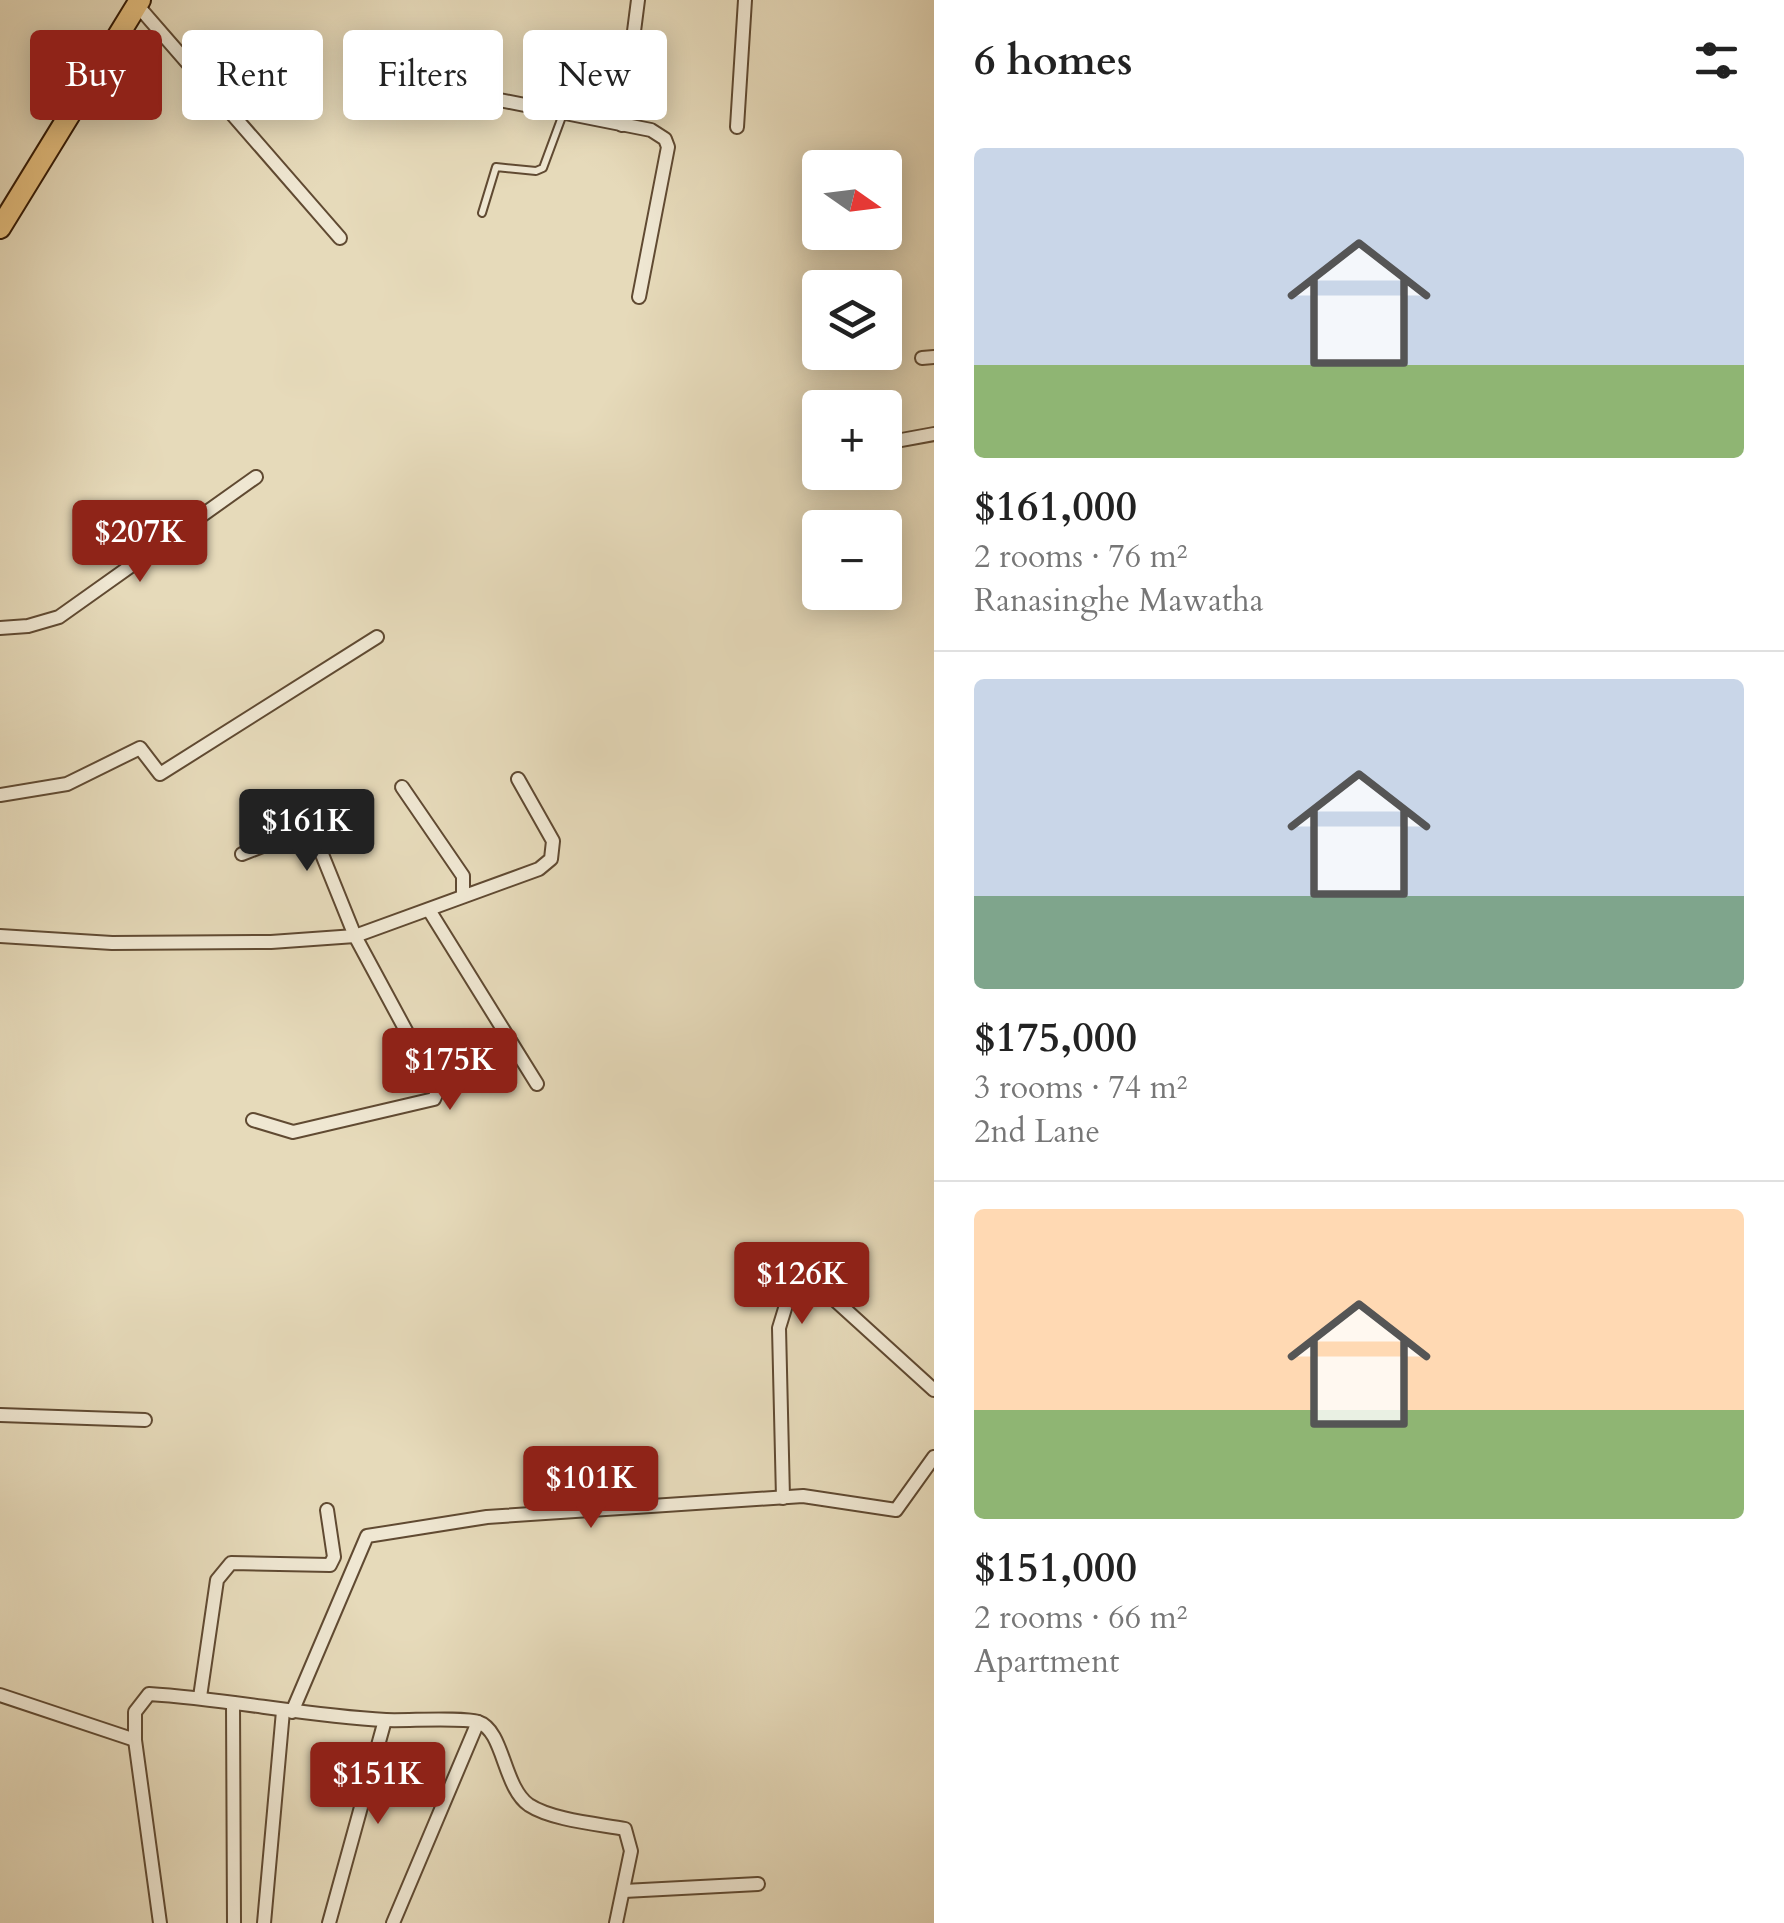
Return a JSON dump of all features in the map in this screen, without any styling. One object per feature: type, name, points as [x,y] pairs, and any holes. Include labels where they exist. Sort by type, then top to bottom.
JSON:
[{"type":"main road","points":[[0,228],[139,3]]},
{"type":"street","points":[[622,124],[638,0]]},
{"type":"street","points":[[737,127],[745,0]]},
{"type":"street","points":[[139,3],[340,238]]},
{"type":"street","points":[[598,120],[651,130],[665,139],[668,148],[638,297]]},
{"type":"street","points":[[902,440],[934,434]]},
{"type":"street","points":[[0,628],[28,626],[58,616],[256,476]]},
{"type":"street","points":[[0,795],[67,784],[140,748],[160,774],[377,636]]},
{"type":"street","points":[[0,936],[132,943],[270,942],[355,936],[539,869],[551,859],[553,840],[518,779]]},
{"type":"street","points":[[402,787],[464,876],[463,896]]},
{"type":"street","points":[[242,854],[311,827],[355,936],[438,1090],[434,1099],[293,1132],[253,1120]]},
{"type":"street","points":[[429,910],[536,1084]]},
{"type":"street","points":[[783,1498],[779,1328],[790,1292],[814,1281],[934,1390]]},
{"type":"street","points":[[0,1418],[139,1424]]},
{"type":"street","points":[[264,1923],[287,1711],[367,1536],[486,1516],[804,1496],[896,1510],[934,1457]]},
{"type":"street","points":[[200,1697],[217,1580],[231,1564],[330,1565],[334,1557],[327,1510]]},
{"type":"street","points":[[160,1923],[135,1740],[135,1712],[150,1694],[385,1720],[478,1722],[492,1732],[514,1788],[530,1805],[566,1818],[626,1830],[631,1851],[616,1923]]},
{"type":"street","points":[[0,1695],[135,1740]]},
{"type":"street","points":[[234,1703],[234,1923]]},
{"type":"street","points":[[330,1923],[385,1720]]},
{"type":"street","points":[[393,1923],[478,1722]]},
{"type":"street","points":[[624,1891],[758,1884]]},
{"type":"lane","points":[[482,213],[496,167],[536,171],[543,168],[561,120]]}]
